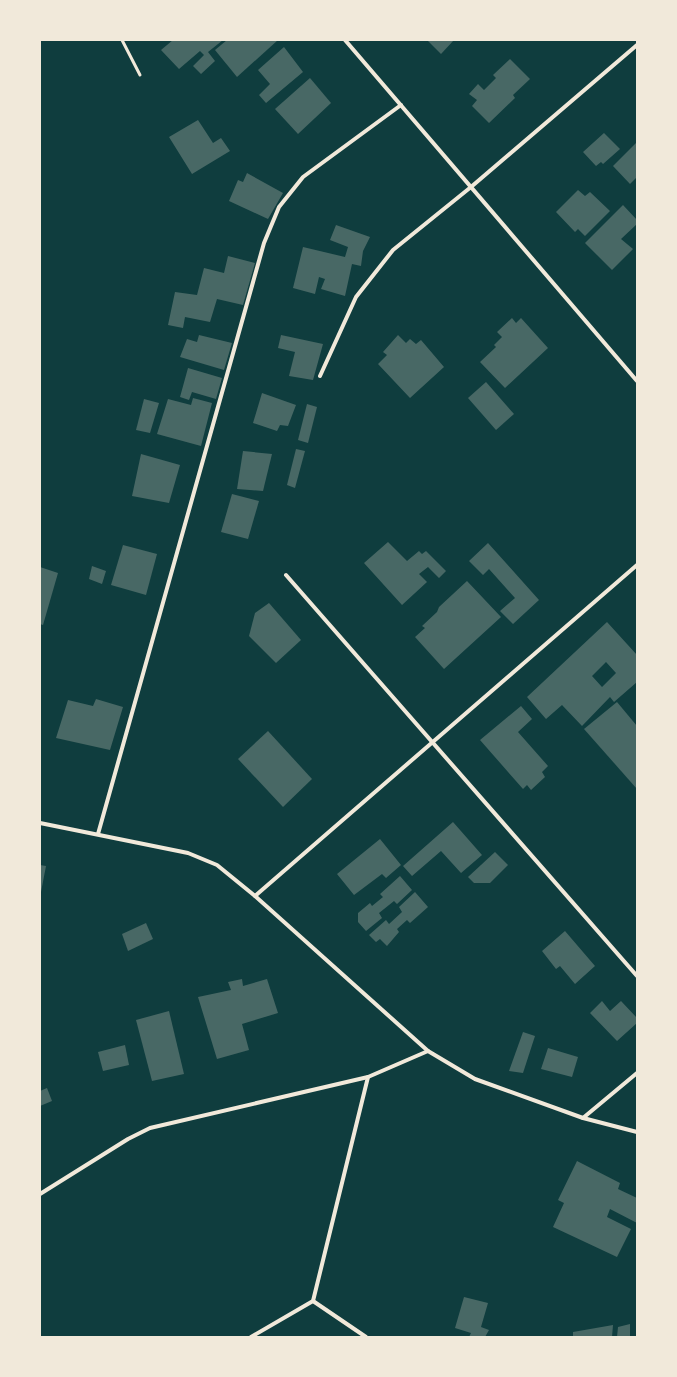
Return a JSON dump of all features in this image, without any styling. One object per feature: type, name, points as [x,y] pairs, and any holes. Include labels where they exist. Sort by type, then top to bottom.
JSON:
[{"type":"street","points":[[345,40],[637,381]]},
{"type":"street","points":[[320,376],[356,297],[393,250],[471,187],[637,46]]},
{"type":"street","points":[[98,834],[264,243],[279,207],[303,177],[401,105]]},
{"type":"street","points":[[255,896],[637,565]]},
{"type":"street","points":[[286,575],[637,976]]},
{"type":"street","points":[[40,822],[188,854],[217,865],[255,896],[428,1051],[475,1079],[583,1118],[637,1132]]},
{"type":"street","points":[[40,1194],[128,1139],[150,1128],[368,1077],[428,1051]]},
{"type":"street","points":[[583,1118],[637,1072]]},
{"type":"street","points":[[251,1337],[313,1301],[368,1077]]},
{"type":"street","points":[[313,1301],[366,1337]]},
{"type":"lane","points":[[122,40],[140,75]]},
{"type":"building","points":[[173,40],[223,40],[208,52],[215,61],[201,74],[193,66],[204,55],[200,51],[179,69],[161,50]]},
{"type":"building","points":[[227,40],[278,40],[237,77],[215,50]]},
{"type":"building","points":[[427,40],[454,40],[441,54]]},
{"type":"building","points":[[284,47],[303,72],[266,103],[259,95],[270,84],[258,70]]},
{"type":"building","points":[[510,59],[530,79],[513,95],[515,98],[489,123],[472,106],[477,100],[469,94],[478,84],[484,90],[496,78],[493,75]]},
{"type":"building","points":[[310,78],[331,103],[298,134],[275,109]]},
{"type":"building","points":[[198,120],[213,143],[221,138],[230,151],[192,174],[169,137]]},
{"type":"building","points":[[604,133],[620,149],[603,164],[601,162],[596,166],[583,152]]},
{"type":"building","points":[[637,142],[637,177],[630,184],[613,166]]},
{"type":"building","points":[[247,173],[283,193],[268,219],[229,201],[238,180],[243,182]]},
{"type":"building","points":[[578,190],[585,196],[590,192],[610,211],[585,236],[578,229],[575,232],[556,212]]},
{"type":"building","points":[[623,205],[637,220],[637,224],[621,239],[633,249],[612,270],[585,243]]},
{"type":"building","points":[[336,225],[370,237],[363,251],[361,266],[352,264],[345,296],[321,289],[325,279],[319,277],[315,294],[293,288],[303,247],[345,257],[348,247],[330,240]]},
{"type":"building","points":[[228,256],[255,263],[243,305],[217,299],[210,322],[185,317],[183,328],[168,325],[175,292],[197,295],[204,268],[224,273]]},
{"type":"building","points":[[512,318],[516,323],[521,318],[548,348],[505,388],[480,362],[496,347],[494,345],[502,337],[497,332]]},
{"type":"building","points":[[199,335],[232,343],[224,370],[180,357],[187,339],[197,342]]},
{"type":"building","points":[[281,335],[323,344],[313,380],[289,376],[295,352],[278,348]]},
{"type":"building","points":[[398,335],[406,343],[410,339],[416,344],[421,340],[444,367],[410,398],[378,364],[387,355],[383,352]]},
{"type":"building","points":[[188,368],[222,378],[216,399],[192,392],[189,400],[180,397]]},
{"type":"building","points":[[486,382],[514,414],[496,430],[468,398]]},
{"type":"building","points":[[262,393],[296,405],[288,426],[280,425],[277,431],[253,423]]},
{"type":"building","points":[[193,398],[212,403],[201,446],[157,434],[168,399],[191,405]]},
{"type":"building","points":[[144,399],[159,403],[150,433],[136,430]]},
{"type":"building","points":[[307,404],[317,407],[308,443],[298,440]]},
{"type":"building","points":[[296,449],[305,451],[295,488],[287,485]]},
{"type":"building","points":[[243,451],[272,454],[263,491],[237,489]]},
{"type":"building","points":[[141,454],[180,465],[169,503],[132,496]]},
{"type":"building","points":[[232,494],[259,501],[248,539],[221,532]]},
{"type":"building","points":[[388,542],[407,561],[419,551],[422,554],[426,551],[446,571],[439,578],[428,567],[419,574],[427,582],[402,605],[364,563]]},
{"type":"building","points":[[488,543],[539,600],[513,624],[500,611],[515,598],[489,569],[483,575],[469,561]]},
{"type":"building","points":[[123,545],[157,554],[146,595],[111,585]]},
{"type":"building","points":[[92,566],[106,571],[102,584],[89,579]]},
{"type":"building","points":[[40,567],[58,573],[43,625],[40,624]]},
{"type":"building","points":[[467,581],[501,617],[444,669],[415,637],[425,628],[422,626],[437,612],[439,607]]},
{"type":"building","points":[[269,603],[301,640],[276,663],[249,636],[255,613]]},
{"type":"building","points":[[607,622],[637,655],[637,682],[614,702],[610,697],[582,726],[562,705],[546,719],[527,697]],"holes":[[[606,662],[616,673],[602,687],[592,676]]]},
{"type":"building","points":[[96,699],[123,707],[110,750],[56,738],[68,700],[93,706]]},
{"type":"building","points":[[617,702],[637,726],[637,789],[584,729]]},
{"type":"building","points":[[521,706],[532,719],[518,732],[548,766],[542,772],[545,777],[531,790],[527,785],[523,789],[480,740]]},
{"type":"building","points":[[268,731],[312,779],[283,807],[238,759]]},
{"type":"building","points":[[453,822],[482,855],[461,873],[441,851],[412,876],[403,866]]},
{"type":"building","points":[[380,839],[401,865],[386,878],[382,874],[354,895],[337,874]]},
{"type":"building","points":[[495,852],[508,865],[490,883],[474,883],[468,877]]},
{"type":"building","points":[[40,865],[46,866],[41,892],[40,892]]},
{"type":"building","points":[[400,876],[412,890],[397,904],[394,901],[379,913],[382,918],[366,931],[358,922],[358,913],[370,903],[372,906],[383,897],[380,894]]},
{"type":"building","points":[[415,892],[428,907],[410,923],[407,920],[397,929],[399,932],[387,946],[380,939],[376,942],[369,935],[386,920],[389,924],[402,912],[399,907]]},
{"type":"building","points":[[146,923],[153,939],[128,951],[122,934]]},
{"type":"building","points":[[565,931],[595,966],[575,984],[560,966],[556,969],[542,951]]},
{"type":"building","points":[[242,979],[243,986],[267,979],[278,1013],[242,1024],[249,1050],[217,1059],[198,997],[231,990],[228,982]]},
{"type":"building","points":[[602,1001],[610,1011],[621,1001],[637,1018],[637,1023],[617,1041],[590,1013]]},
{"type":"building","points":[[169,1011],[184,1074],[152,1081],[136,1020]]},
{"type":"building","points":[[523,1032],[535,1036],[523,1073],[509,1071]]},
{"type":"building","points":[[125,1045],[129,1065],[103,1071],[98,1052]]},
{"type":"building","points":[[548,1048],[578,1057],[572,1077],[541,1069]]},
{"type":"building","points":[[47,1088],[52,1101],[40,1106],[40,1091]]},
{"type":"building","points":[[577,1161],[620,1183],[618,1189],[637,1198],[637,1223],[610,1209],[607,1217],[631,1229],[617,1257],[553,1227],[564,1203],[558,1200]]},
{"type":"building","points":[[464,1297],[488,1303],[481,1327],[489,1330],[485,1337],[469,1337],[471,1333],[455,1328]]},
{"type":"building","points":[[630,1324],[630,1337],[617,1337],[618,1327]]},
{"type":"building","points":[[613,1325],[612,1337],[573,1337],[573,1332]]}]
